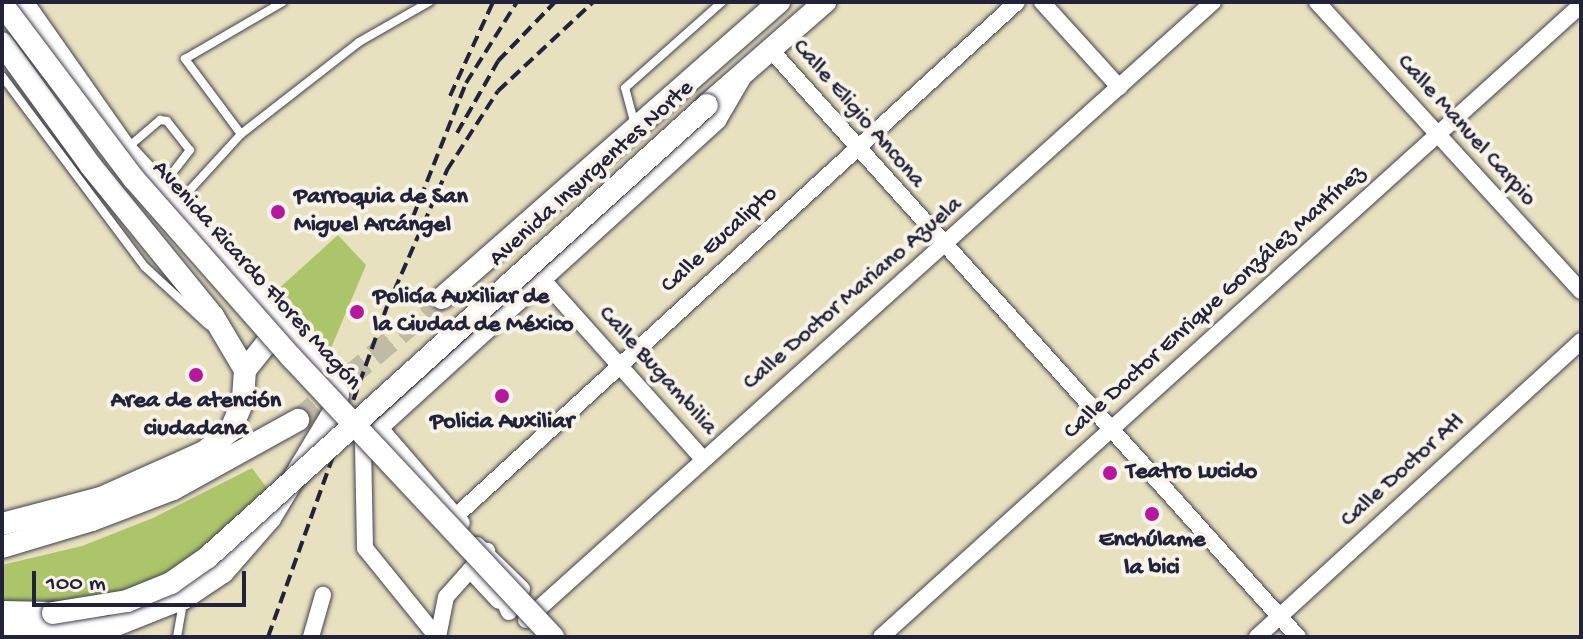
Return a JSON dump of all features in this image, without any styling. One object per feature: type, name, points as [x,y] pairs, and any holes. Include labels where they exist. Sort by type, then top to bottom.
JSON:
[{"type":"main road","points":[[2,634],[33,635],[111,627],[184,598],[223,572],[255,537],[335,410],[338,394],[298,337],[126,150],[22,2]]},
{"type":"main road","name":"Avenida Insurgentes Norte","points":[[442,298],[779,2]]},
{"type":"main road","name":"Avenida Insurgentes Norte","points":[[2,612],[53,613],[127,601],[171,583],[208,557],[749,67],[825,2]]},
{"type":"main road","name":"Avenida Ricardo Flores Magón","points":[[2,4],[134,179],[292,358],[553,637]]},
{"type":"main road","points":[[2,43],[20,87],[97,174],[213,316],[243,362],[243,401],[230,431],[204,452],[101,498],[2,524]]},
{"type":"main road","points":[[97,174],[116,175],[126,162],[126,150]]},
{"type":"main road","points":[[213,316],[233,319],[243,312],[251,302],[249,285]]},
{"type":"main road","points":[[243,362],[279,336],[298,337]]},
{"type":"main road","points":[[2,547],[173,489],[298,420]]},
{"type":"street","name":"Calle Eucalipto","points":[[457,515],[1017,2]]},
{"type":"street","points":[[1042,2],[1119,87]]},
{"type":"street","name":"Calle Doctor Mariano Azuela","points":[[525,621],[1213,2]]},
{"type":"street","name":"Calle Manuel Carpio","points":[[1317,2],[1581,291]]},
{"type":"street","name":"Calle Doctor Enrique González Martínez","points":[[881,637],[1581,5]]},
{"type":"street","name":"Calle Eligio Ancona","points":[[770,49],[855,150],[1298,637]]},
{"type":"street","name":"Avenida Insurgentes Norte","points":[[380,428],[718,121],[749,67]]},
{"type":"street","name":"Calle Bugambilia","points":[[543,280],[703,459]]},
{"type":"street","name":"Calle Doctor Atl","points":[[1257,637],[1581,341]]},
{"type":"street","points":[[438,637],[365,548],[363,444],[380,428],[457,515],[483,550],[566,637]]},
{"type":"street","points":[[438,637],[446,597],[483,550]]},
{"type":"street","points":[[483,550],[509,612]]},
{"type":"street","points":[[470,570],[509,612],[525,621],[539,637]]},
{"type":"street","points":[[311,637],[323,595]]},
{"type":"lane","points":[[241,134],[185,59],[283,2]]},
{"type":"lane","points":[[175,206],[241,134],[359,42],[429,2]]},
{"type":"lane","points":[[636,128],[625,88],[722,2]]},
{"type":"lane","points":[[2,76],[20,87],[145,267],[243,362]]},
{"type":"lane","points":[[126,150],[163,119],[182,137],[189,154],[160,189]]},
{"type":"lane","points":[[177,637],[184,598]]},
{"type":"green space","points":[[338,235],[366,265],[329,353],[275,292]]},
{"type":"green space","points":[[252,468],[270,492],[216,559],[107,618],[76,622],[2,602],[2,565],[82,546],[153,518]]},
{"type":"tunnel","points":[[298,420],[442,298]]},
{"type":"railway","points":[[450,96],[493,2]]},
{"type":"railway","points":[[407,232],[466,83],[517,2]]},
{"type":"railway","points":[[457,133],[498,61],[555,2]]},
{"type":"railway","points":[[268,637],[387,307],[447,170],[498,91],[593,2]]},
{"type":"place","name":"Parroquia de San Miguel Arcángel","points":[[278,212]]},
{"type":"place","name":"Policía Auxiliar de la Ciudad de México","points":[[357,312]]},
{"type":"place","name":"Area de atención ciudadana","points":[[196,375]]},
{"type":"place","name":"Policia Auxiliar","points":[[502,396]]},
{"type":"place","name":"Teatro Lucido","points":[[1110,473]]},
{"type":"place","name":"Enchúlame la bici","points":[[1152,514]]}]
